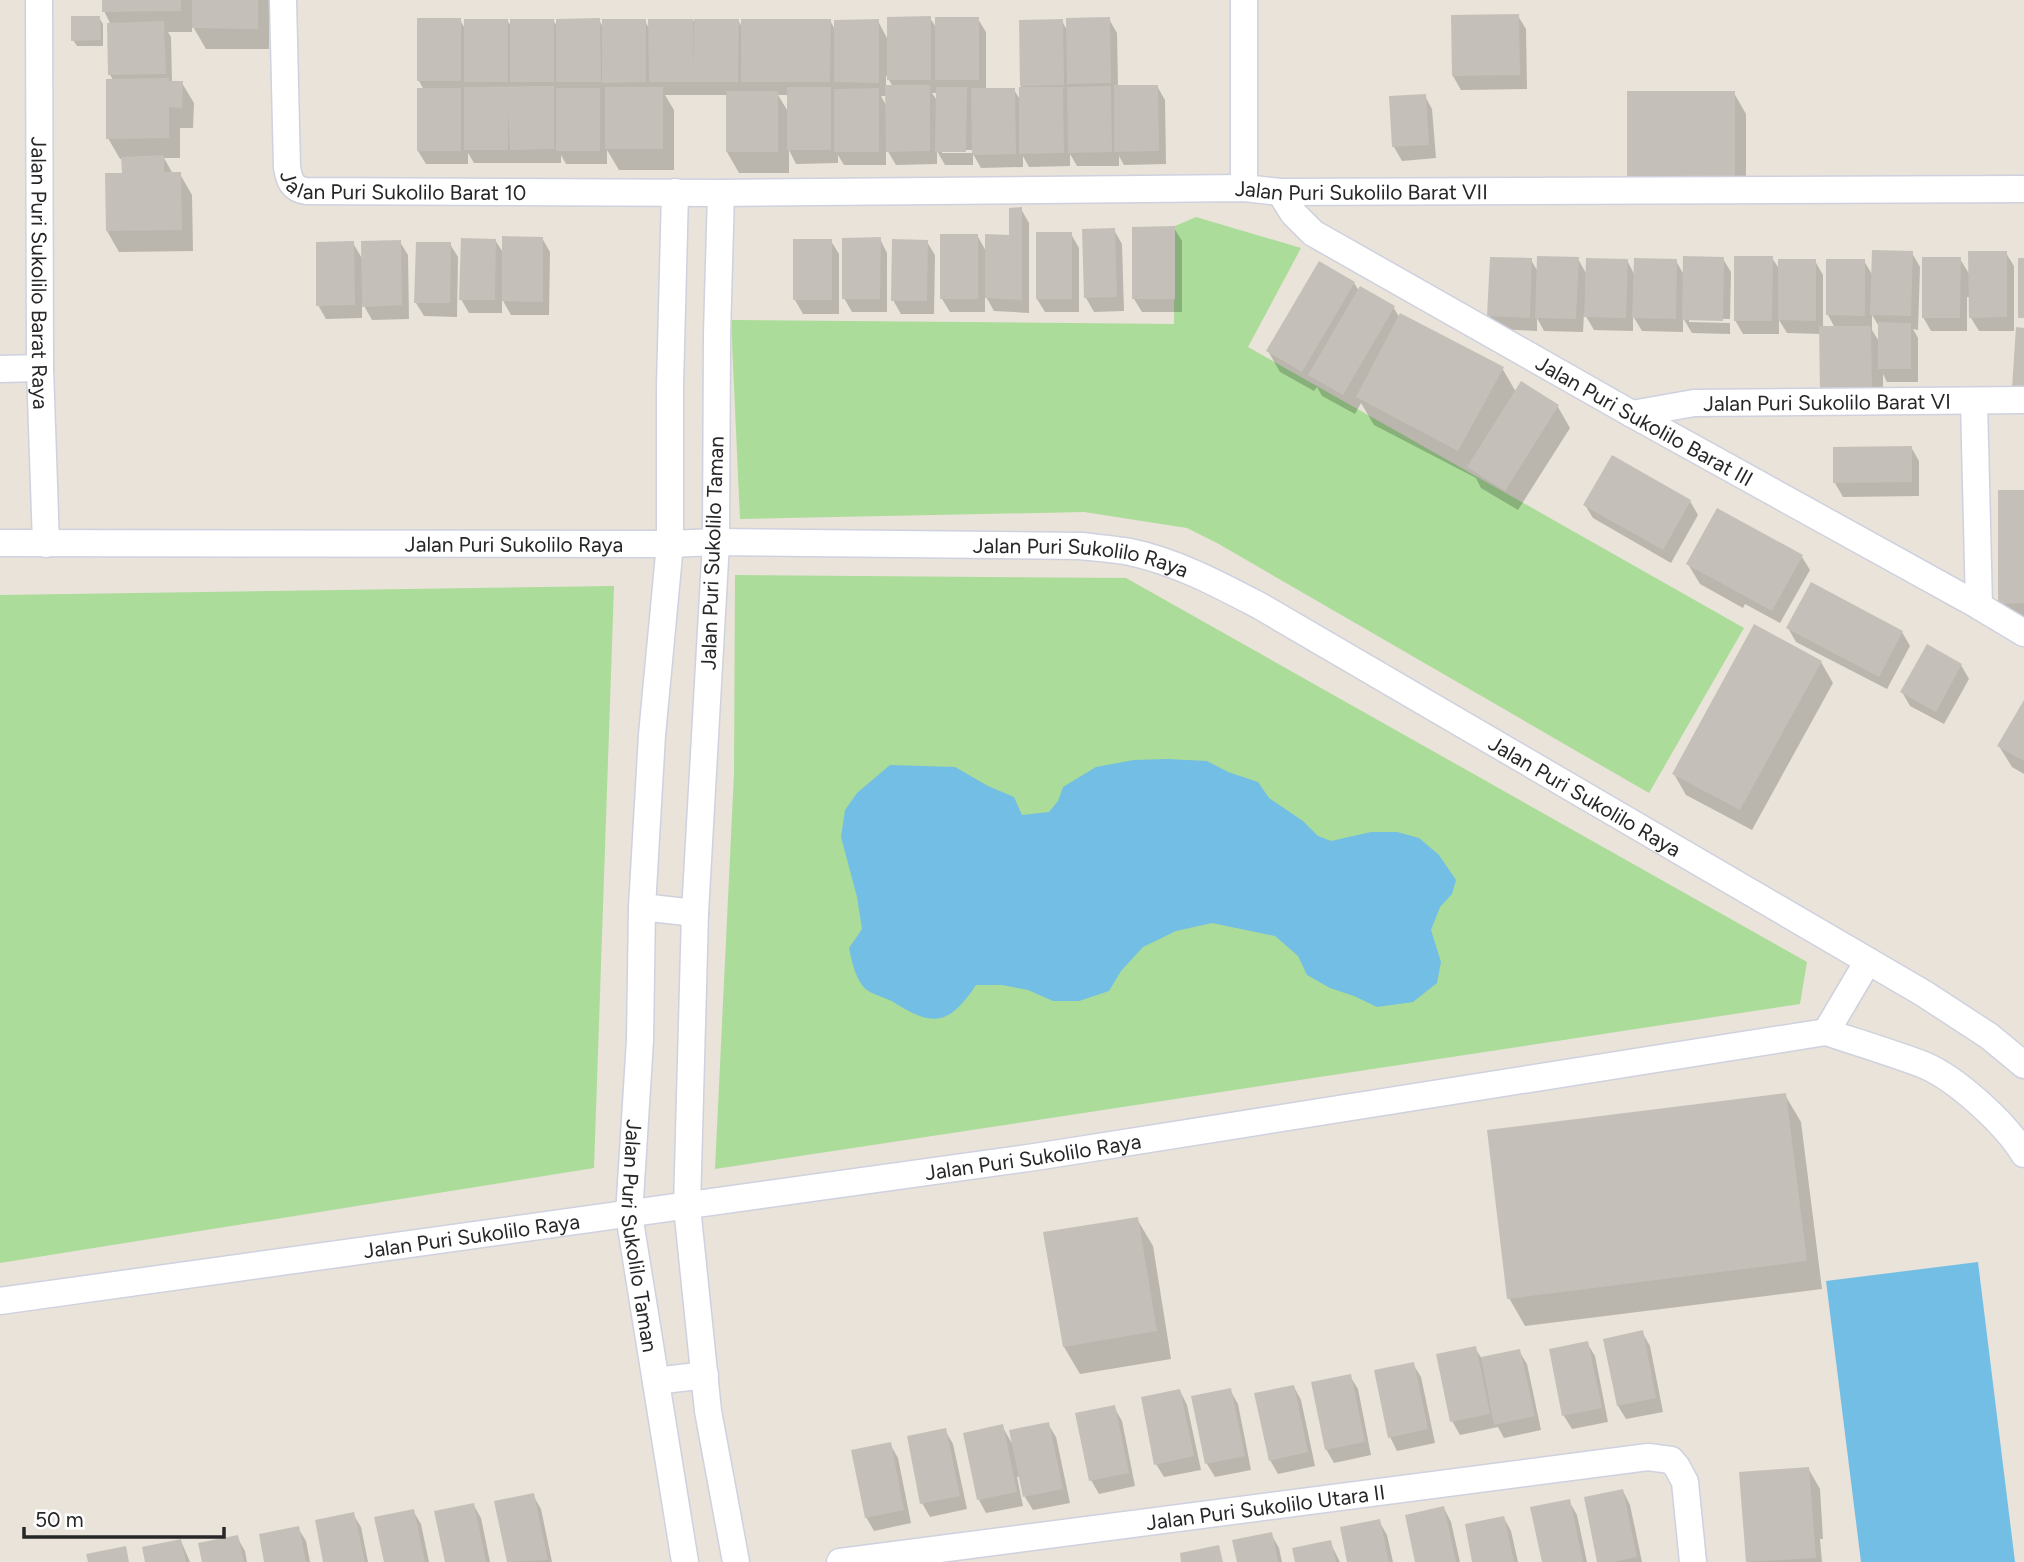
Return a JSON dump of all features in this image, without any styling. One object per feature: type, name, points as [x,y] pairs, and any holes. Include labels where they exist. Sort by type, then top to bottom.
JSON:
[{"type":"street","name":"Jalan Puri Sukolilo Barat Raya","points":[[39,0],[40,369],[46,544]]},
{"type":"street","name":"Jalan Puri Sukolilo Barat 10","points":[[284,0],[287,167],[295,188],[306,191],[698,192]]},
{"type":"street","points":[[1244,0],[1244,188]]},
{"type":"street","name":"Jalan Puri Sukolilo Barat VII","points":[[698,192],[1244,188],[1280,192],[2024,189]]},
{"type":"street","name":"Jalan Puri Sukolilo Taman","points":[[685,1562],[629,1215],[640,1040],[642,907],[653,725],[670,544],[670,386],[698,192]]},
{"type":"street","name":"Jalan Puri Sukolilo Taman","points":[[698,192],[716,388],[716,542],[695,913],[687,1207],[708,1410],[736,1562]]},
{"type":"street","name":"Jalan Puri Sukolilo Barat III","points":[[1280,192],[1293,213],[1313,233],[2024,633]]},
{"type":"street","points":[[0,369],[40,369]]},
{"type":"street","points":[[670,386],[716,388]]},
{"type":"street","name":"Jalan Puri Sukolilo Barat VI","points":[[1632,414],[1694,403],[2024,400]]},
{"type":"street","points":[[1974,401],[1979,606]]},
{"type":"street","name":"Jalan Puri Sukolilo Raya","points":[[0,543],[716,542],[1081,547],[1128,552],[1168,562],[1205,577],[1260,606],[1868,961],[1989,1036],[2024,1065]]},
{"type":"street","points":[[642,907],[695,913]]},
{"type":"street","points":[[1826,1032],[1868,961]]},
{"type":"street","name":"Jalan Puri Sukolilo Raya","points":[[0,1301],[1035,1157],[1826,1032],[1926,1066],[1959,1087],[1991,1114],[2024,1154]]},
{"type":"street","points":[[656,1381],[705,1375]]},
{"type":"street","name":"Jalan Puri Sukolilo Utara II","points":[[840,1562],[1648,1457],[1671,1460],[1682,1475],[1693,1562]]},
{"type":"green space","points":[[1196,217],[1301,248],[1248,347],[1744,628],[1649,793],[1187,528],[1084,512],[740,519],[731,320],[1174,324],[1175,226]]},
{"type":"green space","points":[[735,575],[1126,578],[1807,962],[1800,1004],[715,1169],[734,774]]},
{"type":"green space","points":[[614,586],[594,1168],[0,1263],[0,595]]},
{"type":"water","points":[[1134,760],[1207,761],[1228,772],[1258,782],[1269,798],[1303,821],[1318,836],[1331,841],[1371,832],[1397,832],[1419,838],[1439,855],[1456,880],[1452,894],[1440,907],[1431,930],[1441,962],[1437,983],[1413,1002],[1377,1007],[1330,988],[1307,975],[1298,956],[1275,936],[1212,923],[1176,931],[1143,947],[1121,971],[1109,991],[1079,1001],[1053,1001],[1028,990],[1002,985],[976,985],[958,1008],[940,1018],[931,1019],[870,992],[861,984],[849,948],[862,929],[857,897],[841,837],[845,810],[857,793],[890,765],[955,767],[1014,797],[1022,815],[1049,812],[1058,801],[1063,787],[1096,767]]},
{"type":"water","points":[[1978,1262],[2015,1562],[1861,1562],[1826,1281]]},
{"type":"building","points":[[102,0],[181,0],[181,11],[102,12]]},
{"type":"building","points":[[192,0],[258,0],[258,29],[192,28]]},
{"type":"building","points":[[1519,14],[1520,75],[1452,76],[1451,15]]},
{"type":"building","points":[[71,16],[100,16],[101,40],[71,41]]},
{"type":"building","points":[[931,16],[931,80],[887,80],[887,17]]},
{"type":"building","points":[[935,17],[979,17],[979,80],[935,80]]},
{"type":"building","points":[[1110,17],[1111,83],[1067,84],[1066,18]]},
{"type":"building","points":[[417,18],[461,18],[461,81],[417,81]]},
{"type":"building","points":[[600,18],[601,82],[556,82],[556,19]]},
{"type":"building","points":[[464,19],[508,19],[508,82],[464,82]]},
{"type":"building","points":[[510,19],[554,19],[554,82],[510,82]]},
{"type":"building","points":[[602,19],[646,19],[646,82],[602,83]]},
{"type":"building","points":[[648,19],[693,19],[694,76],[694,19],[739,19],[738,82],[649,82]]},
{"type":"building","points":[[741,19],[831,19],[830,82],[741,82]]},
{"type":"building","points":[[879,19],[879,83],[834,82],[834,20]]},
{"type":"building","points":[[1063,19],[1064,85],[1020,86],[1019,20]]},
{"type":"building","points":[[164,21],[166,74],[108,75],[107,23]]},
{"type":"building","points":[[169,78],[169,81],[183,81],[182,108],[169,107],[169,138],[106,139],[106,79]]},
{"type":"building","points":[[885,85],[930,85],[930,151],[886,152]]},
{"type":"building","points":[[1114,85],[1158,85],[1159,151],[1114,152]]},
{"type":"building","points":[[554,86],[554,149],[510,150],[508,108],[508,150],[464,150],[464,87]]},
{"type":"building","points":[[1111,86],[1112,152],[1068,153],[1067,87]]},
{"type":"building","points":[[605,87],[663,87],[663,149],[605,149]]},
{"type":"building","points":[[787,87],[831,87],[831,150],[787,150]]},
{"type":"building","points":[[936,87],[967,87],[966,152],[935,152]]},
{"type":"building","points":[[1019,87],[1063,87],[1064,153],[1019,154]]},
{"type":"building","points":[[417,88],[461,88],[461,151],[417,151]]},
{"type":"building","points":[[556,88],[600,88],[600,151],[556,151]]},
{"type":"building","points":[[879,88],[879,152],[834,152],[834,89]]},
{"type":"building","points":[[971,88],[1015,88],[1016,154],[972,155]]},
{"type":"building","points":[[726,91],[778,91],[778,152],[726,152]]},
{"type":"building","points":[[1627,91],[1735,91],[1735,177],[1627,177]]},
{"type":"building","points":[[1426,94],[1429,145],[1392,147],[1389,96]]},
{"type":"building","points":[[164,155],[164,172],[181,172],[182,230],[106,231],[105,173],[122,173],[121,157]]},
{"type":"building","points":[[1022,207],[1022,300],[985,298],[985,234],[1009,235],[1009,208]]},
{"type":"building","points":[[1175,226],[1175,299],[1132,299],[1132,227]]},
{"type":"building","points":[[1115,228],[1117,297],[1084,298],[1082,229]]},
{"type":"building","points":[[1036,232],[1072,232],[1072,299],[1036,299]]},
{"type":"building","points":[[940,234],[978,234],[978,299],[940,299]]},
{"type":"building","points":[[502,236],[543,237],[543,302],[502,301]]},
{"type":"building","points":[[881,237],[880,299],[842,299],[842,238]]},
{"type":"building","points":[[461,238],[496,239],[495,300],[459,300]]},
{"type":"building","points":[[793,239],[832,239],[832,300],[793,300]]},
{"type":"building","points":[[892,239],[928,240],[927,301],[891,301]]},
{"type":"building","points":[[401,240],[402,305],[362,307],[361,241]]},
{"type":"building","points":[[354,241],[355,305],[316,306],[316,242]]},
{"type":"building","points":[[416,242],[451,242],[450,303],[414,303]]},
{"type":"building","points":[[1872,250],[1913,251],[1911,316],[1870,315]]},
{"type":"building","points":[[1968,251],[2007,251],[2007,317],[1969,318]]},
{"type":"building","points":[[1537,256],[1579,257],[1576,319],[1535,318]]},
{"type":"building","points":[[1683,256],[1724,257],[1723,321],[1682,320]]},
{"type":"building","points":[[1734,256],[1773,256],[1772,321],[1734,321]]},
{"type":"building","points":[[1490,257],[1532,258],[1530,318],[1487,316]]},
{"type":"building","points":[[1922,257],[1961,257],[1960,318],[1922,318]]},
{"type":"building","points":[[1586,258],[1628,259],[1626,318],[1584,317]]},
{"type":"building","points":[[1634,258],[1677,259],[1676,319],[1632,318]]},
{"type":"building","points":[[2018,258],[2024,258],[2024,318],[2018,318]]},
{"type":"building","points":[[1778,259],[1816,259],[1816,321],[1778,320]]},
{"type":"building","points":[[1826,259],[1865,259],[1865,316],[1826,315]]},
{"type":"building","points":[[1319,261],[1355,282],[1302,372],[1266,351]]},
{"type":"building","points":[[1360,286],[1395,306],[1343,395],[1308,375]]},
{"type":"building","points":[[1400,313],[1504,367],[1458,451],[1356,397]]},
{"type":"building","points":[[1878,322],[1911,323],[1911,369],[1878,369]]},
{"type":"building","points":[[1819,326],[1871,326],[1872,390],[1820,391]]},
{"type":"building","points":[[2016,327],[2024,328],[2024,389],[2012,388]]},
{"type":"building","points":[[1521,381],[1559,405],[1505,491],[1467,467]]},
{"type":"building","points":[[1912,446],[1912,482],[1833,483],[1833,447]]},
{"type":"building","points":[[1612,455],[1691,500],[1663,550],[1583,505]]},
{"type":"building","points":[[1998,490],[2024,490],[2024,603],[1998,604]]},
{"type":"building","points":[[1717,508],[1803,555],[1772,611],[1686,564]]},
{"type":"building","points":[[1811,582],[1903,631],[1879,677],[1786,628]]},
{"type":"building","points":[[1754,624],[1822,661],[1740,810],[1672,774]]},
{"type":"building","points":[[1927,644],[1962,664],[1936,712],[1900,692]]},
{"type":"building","points":[[2024,700],[2024,761],[1997,746]]},
{"type":"building","points":[[1786,1093],[1807,1261],[1507,1299],[1487,1130]]},
{"type":"building","points":[[1138,1217],[1157,1331],[1063,1347],[1043,1232]]},
{"type":"building","points":[[1643,1330],[1656,1398],[1617,1406],[1603,1339]]},
{"type":"building","points":[[1588,1341],[1602,1408],[1562,1416],[1549,1349]]},
{"type":"building","points":[[1476,1346],[1490,1414],[1450,1422],[1436,1354]]},
{"type":"building","points":[[1520,1349],[1535,1416],[1494,1425],[1481,1357]]},
{"type":"building","points":[[1414,1362],[1428,1429],[1388,1438],[1374,1370]]},
{"type":"building","points":[[1351,1374],[1365,1442],[1325,1450],[1311,1382]]},
{"type":"building","points":[[1294,1385],[1308,1452],[1269,1461],[1254,1393]]},
{"type":"building","points":[[1231,1388],[1245,1456],[1205,1464],[1191,1396]]},
{"type":"building","points":[[1180,1389],[1194,1456],[1154,1465],[1141,1397]]},
{"type":"building","points":[[1115,1405],[1129,1473],[1089,1481],[1075,1413]]},
{"type":"building","points":[[1049,1422],[1063,1489],[1023,1497],[1009,1430]]},
{"type":"building","points":[[1003,1424],[1017,1492],[977,1500],[963,1433]]},
{"type":"building","points":[[946,1428],[960,1496],[920,1504],[907,1436]]},
{"type":"building","points":[[891,1442],[904,1510],[865,1518],[851,1450]]},
{"type":"building","points":[[1809,1467],[1816,1558],[1746,1562],[1739,1472]]},
{"type":"building","points":[[1623,1489],[1637,1557],[1597,1562],[1584,1497]]},
{"type":"building","points":[[534,1493],[548,1560],[507,1562],[494,1501]]},
{"type":"building","points":[[1570,1499],[1583,1562],[1542,1562],[1530,1507]]},
{"type":"building","points":[[474,1503],[486,1562],[445,1562],[434,1511]]},
{"type":"building","points":[[1444,1506],[1456,1562],[1415,1562],[1405,1515]]},
{"type":"building","points":[[414,1509],[425,1562],[384,1562],[374,1517]]},
{"type":"building","points":[[354,1512],[365,1562],[323,1562],[315,1520]]},
{"type":"building","points":[[1504,1516],[1514,1562],[1472,1562],[1465,1524]]},
{"type":"building","points":[[1380,1519],[1389,1562],[1347,1562],[1340,1527]]},
{"type":"building","points":[[299,1526],[306,1562],[264,1562],[259,1534]]},
{"type":"building","points":[[1272,1532],[1278,1562],[1237,1562],[1232,1540]]},
{"type":"building","points":[[238,1535],[244,1562],[202,1562],[198,1543]]},
{"type":"building","points":[[181,1539],[186,1562],[145,1562],[142,1547]]},
{"type":"building","points":[[1331,1540],[1336,1562],[1295,1562],[1292,1548]]},
{"type":"building","points":[[1219,1545],[1223,1562],[1181,1562],[1180,1553]]},
{"type":"building","points":[[126,1546],[129,1562],[88,1562],[86,1554]]}]
